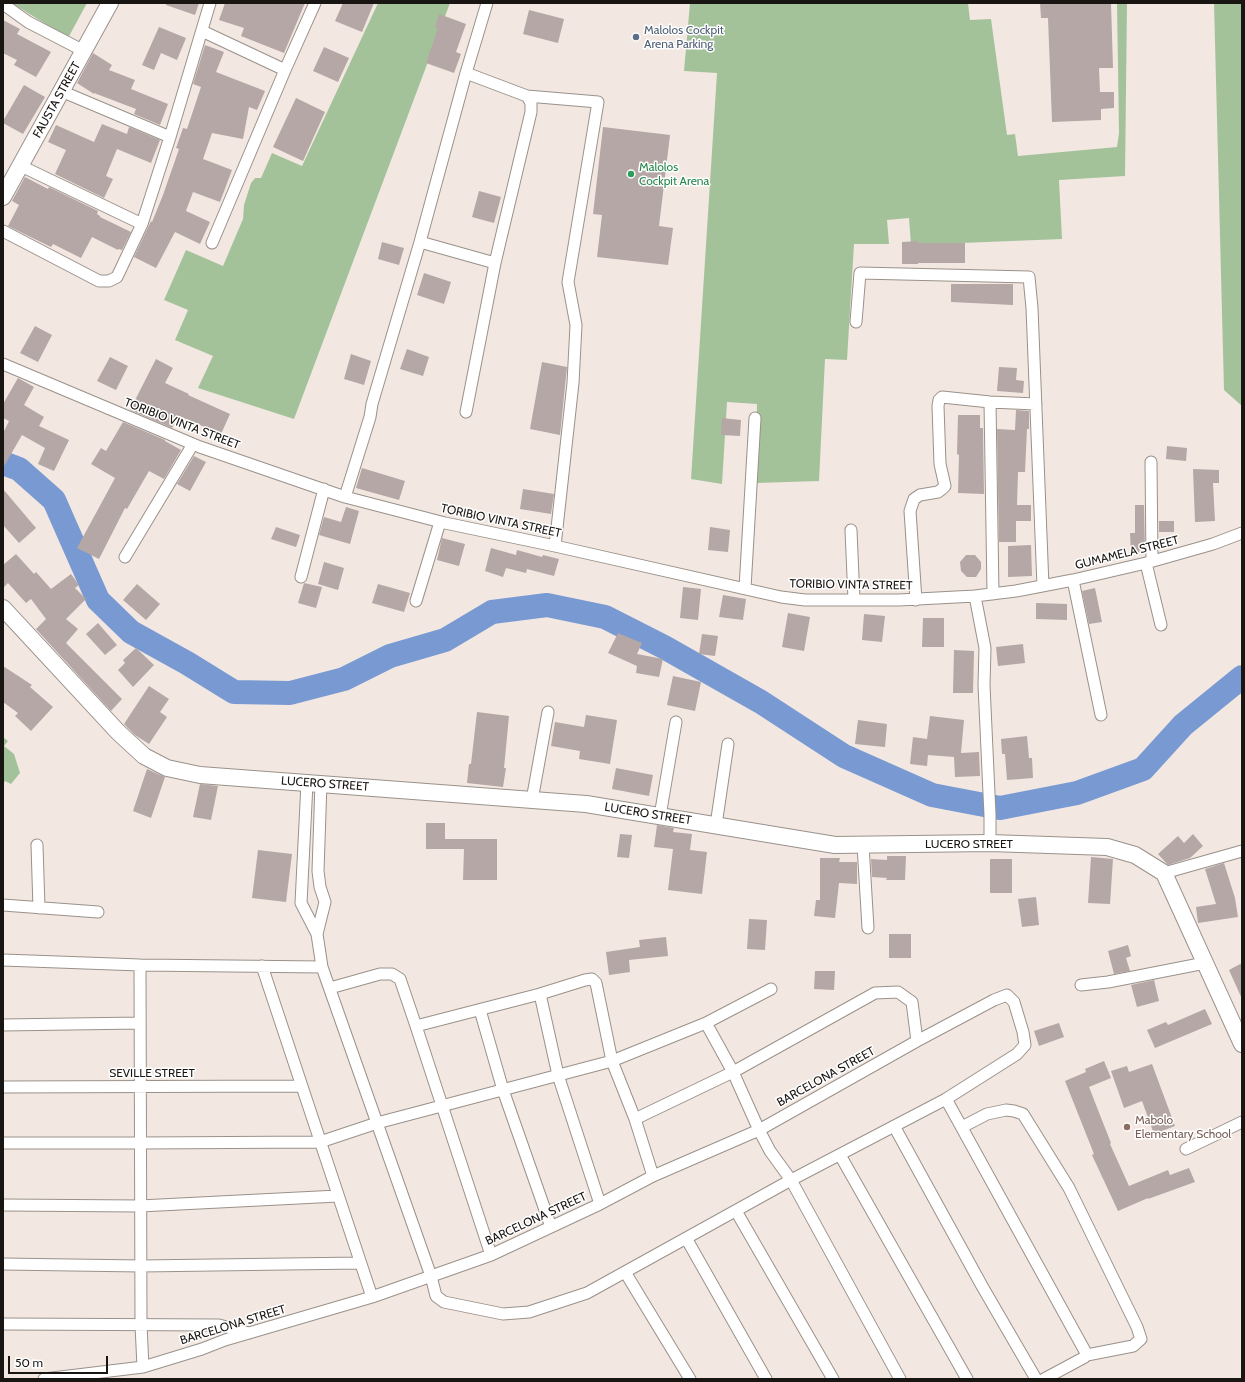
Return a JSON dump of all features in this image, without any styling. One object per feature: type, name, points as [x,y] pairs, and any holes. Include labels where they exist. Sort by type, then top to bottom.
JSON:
[{"type":"street","name":"FAUSTA STREET","points":[[3,197],[110,3]]},
{"type":"street","points":[[3,231],[99,281],[110,281],[117,277],[142,224],[210,3]]},
{"type":"street","points":[[212,243],[315,3]]},
{"type":"street","points":[[345,496],[370,418],[372,404],[420,242],[466,73],[487,3]]},
{"type":"street","points":[[3,4],[28,22],[84,51]]},
{"type":"street","points":[[202,31],[285,70]]},
{"type":"street","points":[[466,73],[527,96],[598,102],[568,282],[576,326],[573,384],[555,546]]},
{"type":"street","points":[[61,91],[170,137]]},
{"type":"street","points":[[466,412],[495,262],[531,112],[531,103],[527,96]]},
{"type":"street","points":[[20,166],[142,224]]},
{"type":"street","points":[[420,242],[495,262]]},
{"type":"street","points":[[856,322],[860,273],[1029,277],[1032,308],[1043,586]]},
{"type":"street","name":"TORIBIO VINTA STREET","points":[[3,364],[193,444],[345,496],[440,522],[555,546],[781,597],[805,600],[916,600],[975,596],[1016,591]]},
{"type":"street","points":[[916,600],[910,511],[914,499],[920,495],[938,492],[945,486],[940,464],[938,400],[942,397],[990,402],[1036,404]]},
{"type":"street","points":[[990,402],[993,594]]},
{"type":"street","points":[[745,588],[755,418]]},
{"type":"street","points":[[125,557],[193,444]]},
{"type":"street","points":[[1151,462],[1149,562],[1161,626]]},
{"type":"street","points":[[301,577],[324,489]]},
{"type":"street","points":[[416,601],[440,522]]},
{"type":"street","points":[[851,530],[854,600]]},
{"type":"street","name":"GUMAMELA STREET","points":[[1016,591],[1073,580],[1149,562],[1213,544],[1242,533]]},
{"type":"street","points":[[1073,580],[1101,715]]},
{"type":"street","points":[[975,596],[985,648],[984,685],[990,843]]},
{"type":"street","name":"LUCERO STREET","points":[[3,608],[118,732],[144,756],[167,768],[200,775],[586,804],[835,845],[990,843],[1107,847],[1134,855],[1164,873]]},
{"type":"street","points":[[532,800],[548,712]]},
{"type":"street","points":[[660,816],[676,722]]},
{"type":"street","points":[[716,825],[728,744]]},
{"type":"street","points":[[314,783],[318,871],[320,887],[325,902],[317,934]]},
{"type":"street","points":[[314,783],[301,903],[317,934],[322,967],[431,1276],[436,1296],[444,1302],[503,1314],[529,1312],[587,1293],[791,1180],[946,1099],[1087,1355]]},
{"type":"street","points":[[37,845],[39,908]]},
{"type":"street","points":[[863,845],[868,928]]},
{"type":"street","points":[[1242,851],[1164,873],[1242,1044]]},
{"type":"street","points":[[302,888],[320,887]]},
{"type":"street","points":[[3,905],[98,912]]},
{"type":"street","points":[[3,960],[140,965],[322,967]]},
{"type":"street","points":[[1081,985],[1108,982],[1205,962]]},
{"type":"street","points":[[140,965],[140,1266],[143,1367]]},
{"type":"street","points":[[262,966],[372,1297]]},
{"type":"street","points":[[330,988],[380,974],[392,974],[400,979],[491,1255]]},
{"type":"street","points":[[416,1026],[592,979],[596,983],[612,1061],[635,1119],[653,1176]]},
{"type":"street","points":[[3,1143],[320,1142],[377,1123],[612,1061],[706,1023],[770,989]]},
{"type":"street","points":[[635,1119],[733,1072],[875,993],[898,992],[912,1002],[917,1041]]},
{"type":"street","points":[[540,994],[558,1076],[600,1204]]},
{"type":"street","name":"BARCELONA STREET","points":[[44,1379],[143,1367],[202,1349],[225,1340],[372,1297],[491,1255],[600,1204],[653,1176],[759,1130],[917,1041],[994,1000],[1008,995],[1014,1002],[1023,1032],[1024,1045],[1017,1054],[946,1099]]},
{"type":"street","points":[[480,1010],[503,1090],[551,1227]]},
{"type":"street","points":[[3,1025],[140,1023]]},
{"type":"street","points":[[706,1023],[733,1072],[770,1151],[791,1180],[900,1379]]},
{"type":"street","name":"SEVILLE STREET","points":[[3,1087],[301,1086]]},
{"type":"street","points":[[962,1127],[987,1114],[1006,1110],[1023,1114],[1069,1188],[1137,1327],[1141,1339],[1133,1346],[1087,1355],[1044,1379]]},
{"type":"street","points":[[1186,1149],[1242,1122]]},
{"type":"street","points":[[894,1126],[982,1286],[1036,1379]]},
{"type":"street","points":[[840,1155],[967,1379]]},
{"type":"street","points":[[3,1205],[140,1206],[338,1196]]},
{"type":"street","points":[[736,1211],[833,1379]]},
{"type":"street","points":[[686,1238],[762,1377]]},
{"type":"street","points":[[3,1264],[140,1266],[360,1263]]},
{"type":"street","points":[[624,1272],[690,1379]]},
{"type":"street","points":[[3,1324],[219,1324],[250,1333]]},
{"type":"green space","points":[[12,3],[87,3],[68,38]]},
{"type":"green space","points":[[378,3],[450,3],[294,419],[198,388],[213,356],[175,340],[188,310],[164,300],[186,250],[223,266],[243,219],[244,205],[251,183],[255,178],[261,178],[272,153],[302,166]]},
{"type":"green space","points":[[690,3],[968,3],[970,20],[991,19],[1007,135],[1015,134],[1018,156],[1117,147],[1119,133],[1117,3],[1127,3],[1125,176],[1059,180],[1062,239],[911,245],[909,218],[887,220],[889,244],[854,244],[847,360],[825,359],[819,481],[756,483],[757,404],[727,402],[722,484],[691,479],[717,73],[684,71]]},
{"type":"green space","points":[[1214,3],[1242,3],[1242,406],[1224,390]]},
{"type":"green space","points":[[3,737],[8,741],[4,746],[14,754],[20,773],[11,784],[5,781],[3,785]]},
{"type":"building","points":[[166,3],[199,3],[195,15],[166,5]]},
{"type":"building","points":[[225,3],[305,3],[284,53],[241,36],[244,28],[219,20]]},
{"type":"building","points":[[343,3],[374,3],[362,32],[335,21]]},
{"type":"building","points":[[1040,3],[1111,3],[1113,68],[1099,68],[1100,92],[1114,92],[1114,108],[1101,109],[1101,120],[1052,122],[1048,18],[1041,18]]},
{"type":"building","points":[[529,10],[564,19],[558,43],[523,34]]},
{"type":"building","points":[[439,14],[466,24],[456,52],[461,54],[454,73],[426,63],[438,28],[435,27]]},
{"type":"building","points":[[3,20],[20,29],[17,34],[51,52],[36,77],[14,65],[17,60],[3,53]]},
{"type":"building","points":[[159,27],[186,38],[177,60],[161,53],[154,70],[142,65]]},
{"type":"building","points":[[205,45],[224,52],[216,72],[265,91],[257,110],[249,107],[243,139],[212,133],[203,159],[232,170],[220,202],[193,192],[186,211],[210,222],[200,244],[175,232],[156,268],[134,257],[151,221],[152,222],[163,195],[179,149],[176,148],[183,128],[187,129],[201,87],[193,84]]},
{"type":"building","points":[[324,47],[349,58],[338,82],[313,71]]},
{"type":"building","points":[[93,53],[112,65],[109,70],[135,80],[131,89],[168,104],[160,125],[134,114],[136,109],[94,94],[77,83]]},
{"type":"building","points":[[24,85],[45,97],[23,134],[3,123],[3,121]]},
{"type":"building","points":[[296,98],[325,112],[303,161],[273,147]]},
{"type":"building","points":[[102,124],[127,134],[129,127],[160,140],[151,163],[117,149],[106,176],[113,179],[104,198],[55,174],[66,150],[48,142],[56,125],[94,142]]},
{"type":"building","name":"Malolos Cockpit Arena","points":[[603,127],[670,135],[659,226],[673,228],[668,265],[597,257],[602,215],[593,214]]},
{"type":"building","points":[[25,177],[98,211],[97,214],[100,217],[131,232],[122,250],[118,250],[92,237],[81,258],[53,244],[51,247],[8,226],[19,205],[12,201]]},
{"type":"building","points":[[479,191],[501,197],[494,223],[472,217]]},
{"type":"building","points":[[918,241],[918,243],[965,243],[965,263],[902,264],[902,242]]},
{"type":"building","points":[[382,242],[404,248],[399,265],[378,259]]},
{"type":"building","points":[[424,273],[451,282],[444,304],[417,295]]},
{"type":"building","points":[[951,284],[1013,284],[1013,305],[951,302]]},
{"type":"building","points":[[35,326],[52,335],[38,362],[20,353]]},
{"type":"building","points":[[407,349],[429,357],[423,376],[400,369]]},
{"type":"building","points":[[351,354],[371,361],[364,385],[344,379]]},
{"type":"building","points":[[110,357],[128,366],[116,390],[97,381]]},
{"type":"building","points":[[156,359],[173,368],[165,383],[230,414],[221,434],[179,416],[172,428],[130,410]]},
{"type":"building","points":[[542,362],[567,367],[560,435],[530,429]]},
{"type":"building","points":[[999,367],[1017,368],[1016,380],[1024,381],[1023,393],[997,391]]},
{"type":"building","points":[[18,378],[34,387],[24,405],[44,417],[39,426],[69,440],[54,471],[38,464],[45,448],[22,435],[3,468],[3,433],[9,421],[3,418],[3,404]]},
{"type":"building","points":[[1016,410],[1029,411],[1025,472],[1018,472],[1017,505],[1031,505],[1031,521],[1016,521],[1016,542],[999,542],[997,429],[1015,430]]},
{"type":"building","points":[[958,415],[980,415],[980,428],[983,428],[984,494],[958,493]]},
{"type":"building","points":[[722,418],[741,420],[740,436],[721,435]]},
{"type":"building","points":[[123,422],[165,440],[181,450],[164,479],[149,471],[127,509],[125,508],[99,559],[77,548],[115,478],[91,464],[101,448],[106,451]]},
{"type":"building","points":[[1167,446],[1187,448],[1186,461],[1166,459]]},
{"type":"building","points":[[194,456],[206,462],[190,491],[177,484]]},
{"type":"building","points":[[362,468],[405,481],[399,500],[356,488]]},
{"type":"building","points":[[1193,469],[1219,470],[1219,483],[1213,483],[1215,521],[1195,522]]},
{"type":"building","points":[[3,489],[36,528],[19,543],[3,525]]},
{"type":"building","points":[[523,489],[554,494],[551,514],[520,509]]},
{"type":"building","points":[[1135,505],[1144,505],[1145,552],[1131,553],[1130,533],[1135,533]]},
{"type":"building","points":[[346,507],[359,511],[350,544],[319,535],[324,517],[341,522]]},
{"type":"building","points":[[1159,521],[1174,521],[1174,532],[1159,532]]},
{"type":"building","points":[[276,527],[300,535],[296,547],[271,539]]},
{"type":"building","points":[[710,527],[730,530],[728,552],[708,550]]},
{"type":"building","points":[[442,538],[465,544],[459,566],[437,560]]},
{"type":"building","points":[[1031,545],[1032,576],[1008,577],[1008,546]]},
{"type":"building","points":[[491,548],[516,555],[517,550],[542,557],[543,555],[559,559],[554,576],[527,569],[526,573],[506,568],[503,577],[485,571]]},
{"type":"building","points":[[16,554],[34,574],[36,572],[51,589],[71,574],[79,585],[75,588],[86,599],[66,619],[78,629],[66,643],[122,699],[111,711],[36,629],[46,619],[31,599],[26,603],[8,583],[3,588],[3,565]]},
{"type":"building","points":[[966,555],[975,555],[981,562],[981,569],[976,577],[967,577],[961,571],[960,562]]},
{"type":"building","points":[[324,562],[344,568],[338,590],[318,584]]},
{"type":"building","points":[[304,583],[322,587],[316,608],[298,603]]},
{"type":"building","points":[[137,584],[160,604],[146,620],[123,600]]},
{"type":"building","points":[[378,584],[410,593],[404,612],[372,603]]},
{"type":"building","points":[[683,587],[701,589],[698,620],[680,618]]},
{"type":"building","points":[[1095,588],[1102,622],[1089,624],[1082,591]]},
{"type":"building","points":[[723,595],[746,599],[743,620],[719,617]]},
{"type":"building","points":[[1036,603],[1067,604],[1067,620],[1036,619]]},
{"type":"building","points":[[788,613],[810,617],[804,651],[782,647]]},
{"type":"building","points":[[864,614],[885,616],[882,642],[862,640]]},
{"type":"building","points":[[923,618],[944,618],[944,647],[922,647]]},
{"type":"building","points":[[98,623],[117,645],[105,655],[86,634]]},
{"type":"building","points":[[618,633],[642,643],[637,654],[663,659],[659,677],[636,673],[637,666],[608,653]]},
{"type":"building","points":[[702,634],[718,636],[715,656],[699,654]]},
{"type":"building","points":[[1023,644],[1025,663],[998,666],[996,647]]},
{"type":"building","points":[[136,648],[154,665],[133,687],[118,670],[125,663],[123,660]]},
{"type":"building","points":[[954,650],[974,651],[973,693],[953,693]]},
{"type":"building","points":[[3,666],[32,685],[30,687],[53,707],[31,731],[15,716],[18,713],[3,702]]},
{"type":"building","points":[[673,676],[701,682],[695,711],[667,705]]},
{"type":"building","points":[[149,686],[169,699],[160,712],[167,717],[149,744],[135,735],[124,724]]},
{"type":"building","points":[[477,712],[509,716],[504,768],[506,768],[503,787],[467,783],[469,764],[471,764]]},
{"type":"building","points":[[586,715],[617,720],[610,764],[579,759],[580,751],[551,746],[555,722],[584,727]]},
{"type":"building","points":[[930,716],[964,720],[961,753],[979,752],[980,776],[955,777],[954,757],[928,755],[927,766],[910,764],[913,737],[927,739]]},
{"type":"building","points":[[858,720],[887,724],[885,747],[855,744]]},
{"type":"building","points":[[1027,736],[1029,758],[1032,758],[1033,778],[1007,780],[1005,754],[1002,754],[1001,739]]},
{"type":"building","points":[[616,768],[653,775],[649,796],[612,789]]},
{"type":"building","points":[[147,769],[165,777],[151,818],[133,811]]},
{"type":"building","points":[[200,784],[218,786],[211,820],[193,817]]},
{"type":"building","points":[[426,823],[445,823],[445,839],[497,839],[497,880],[463,880],[464,849],[426,849]]},
{"type":"building","points":[[657,825],[674,828],[673,832],[692,834],[690,850],[707,852],[702,894],[668,890],[673,849],[654,847]]},
{"type":"building","points":[[620,834],[632,835],[629,858],[617,857]]},
{"type":"building","points":[[1193,834],[1203,846],[1190,858],[1168,865],[1158,854],[1178,836],[1184,843]]},
{"type":"building","points":[[258,850],[292,854],[286,902],[252,898]]},
{"type":"building","points":[[887,856],[906,856],[905,880],[886,880],[887,878],[872,877],[871,859],[887,860]]},
{"type":"building","points":[[1091,857],[1113,859],[1110,904],[1088,903]]},
{"type":"building","points":[[820,858],[840,858],[839,862],[857,862],[857,884],[839,883],[835,918],[814,916],[816,900],[820,900]]},
{"type":"building","points":[[990,859],[1012,859],[1012,893],[990,893]]},
{"type":"building","points":[[1224,863],[1235,898],[1238,917],[1198,923],[1196,907],[1216,904],[1205,869]]},
{"type":"building","points":[[1036,897],[1039,925],[1022,927],[1018,899]]},
{"type":"building","points":[[749,919],[767,920],[765,950],[747,949]]},
{"type":"building","points":[[889,934],[911,934],[911,958],[889,958]]},
{"type":"building","points":[[666,937],[668,956],[629,960],[630,972],[609,975],[606,952],[640,947],[639,940]]},
{"type":"building","points":[[1128,945],[1131,956],[1126,958],[1130,971],[1114,974],[1108,951]]},
{"type":"building","points":[[1242,963],[1242,999],[1229,970]]},
{"type":"building","points":[[815,971],[835,971],[834,990],[814,989]]},
{"type":"building","points":[[1154,980],[1159,1001],[1137,1007],[1131,985]]},
{"type":"building","points":[[1205,1009],[1212,1024],[1155,1048],[1147,1030],[1166,1022],[1168,1025]]},
{"type":"building","points":[[1059,1023],[1064,1037],[1039,1046],[1034,1031]]},
{"type":"building","points":[[1104,1061],[1111,1078],[1089,1087],[1111,1143],[1110,1144],[1129,1186],[1168,1170],[1170,1175],[1189,1168],[1195,1182],[1148,1198],[1118,1211],[1092,1155],[1094,1154],[1065,1081],[1086,1072],[1085,1069]]},
{"type":"building","points":[[1152,1064],[1175,1126],[1154,1134],[1142,1101],[1124,1108],[1111,1071],[1127,1066],[1129,1072]]},
{"type":"waterway","points":[[3,463],[19,469],[54,500],[98,600],[131,632],[187,663],[234,692],[290,693],[344,679],[390,656],[445,640],[492,612],[547,605],[605,617],[664,647],[761,702],[844,756],[932,795],[1000,808],[1077,793],[1143,769],[1183,725],[1242,677]]},
{"type":"place","name":"Malolos Cockpit Arena Parking","points":[[636,37]]},
{"type":"place","name":"Malolos Cockpit Arena","points":[[631,174]]},
{"type":"place","name":"Mabolo Elementary School","points":[[1127,1127]]}]
